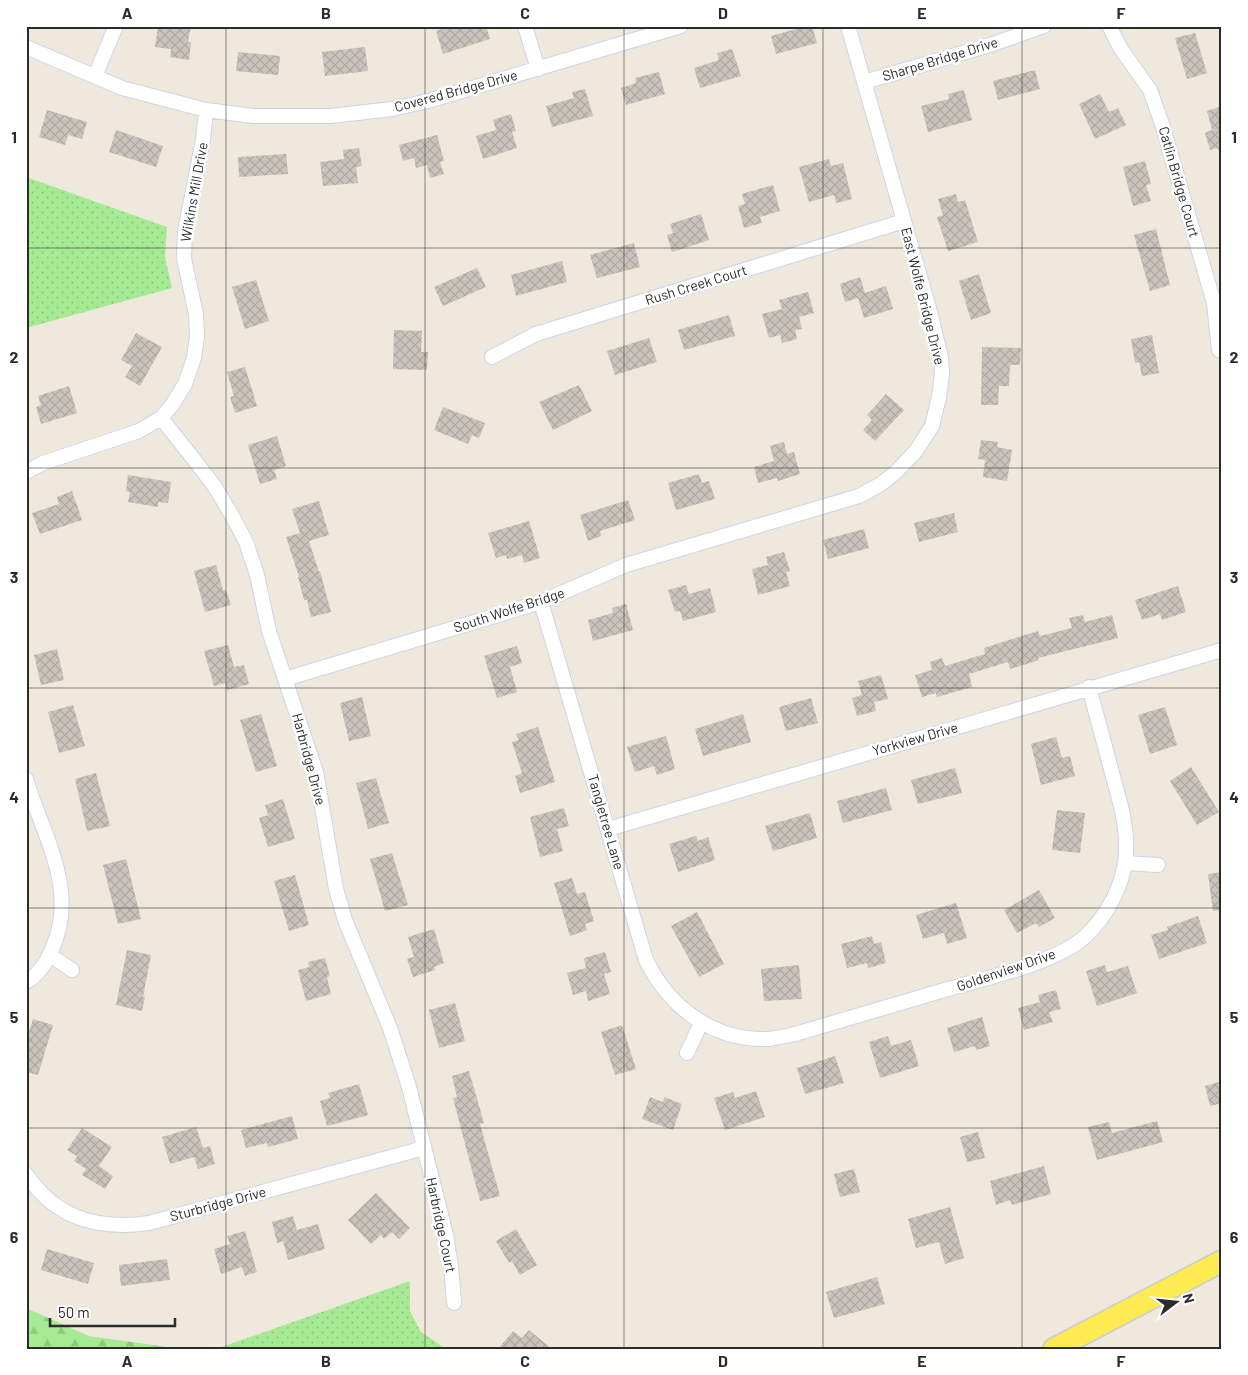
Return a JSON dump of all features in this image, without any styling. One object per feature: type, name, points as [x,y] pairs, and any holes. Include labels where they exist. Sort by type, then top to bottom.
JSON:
[{"type":"main road","points":[[1054,1349],[1222,1260]]},
{"type":"street","points":[[95,76],[116,26]]},
{"type":"street","points":[[525,26],[538,69]]},
{"type":"street","name":"Covered Bridge Drive","points":[[26,46],[122,88],[206,110],[253,116],[331,116],[392,109],[428,101],[681,26]]},
{"type":"street","name":"East Wolfe Bridge Drive","points":[[788,517],[859,496],[881,484],[909,460],[932,426],[942,374],[941,357],[848,26]]},
{"type":"street","name":"Sharpe Bridge Drive","points":[[864,82],[993,44],[1044,26]]},
{"type":"street","name":"Catlin Bridge Court","points":[[1109,26],[1121,49],[1150,90],[1162,124],[1214,304],[1219,350]]},
{"type":"street","name":"Wilkins Mill Drive","points":[[26,472],[43,463],[139,431],[161,418],[185,384],[195,351],[197,336],[196,314],[184,259],[185,231],[203,140],[206,110]]},
{"type":"street","name":"Rush Creek Court","points":[[492,357],[536,334],[904,222]]},
{"type":"street","name":"Harbridge Drive","points":[[161,418],[215,487],[246,542],[257,574],[270,631],[316,772],[336,889],[345,920],[390,1028],[409,1087],[424,1148]]},
{"type":"street","name":"South Wolfe Bridge","points":[[285,679],[541,602],[626,565],[788,517]]},
{"type":"street","name":"Tangletree Lane","points":[[541,602],[646,960],[659,983],[675,1003],[702,1023],[718,1030],[749,1038],[769,1039],[795,1034],[872,1012]]},
{"type":"street","name":"Yorkview Drive","points":[[608,829],[1222,650]]},
{"type":"street","name":"Goldenview Drive","points":[[872,1012],[1055,955],[1074,944],[1100,920],[1112,900],[1125,863],[1126,830],[1089,688]]},
{"type":"street","points":[[26,779],[33,803],[56,862],[62,894],[62,918],[57,939],[50,955],[40,970],[26,982]]},
{"type":"street","points":[[1125,863],[1158,865]]},
{"type":"street","points":[[50,955],[72,970]]},
{"type":"street","points":[[686,1053],[702,1023]]},
{"type":"street","name":"Sturbridge Drive","points":[[26,1174],[46,1198],[64,1210],[85,1220],[108,1225],[125,1226],[149,1223],[424,1148]]},
{"type":"street","name":"Harbridge Court","points":[[424,1148],[446,1235],[454,1303]]},
{"type":"green space","points":[[26,177],[167,227],[165,257],[172,288],[26,328]]},
{"type":"green space","points":[[410,1281],[410,1311],[421,1332],[446,1349],[216,1349]]},
{"type":"green space","points":[[26,1308],[89,1336],[181,1349],[26,1349]]},
{"type":"building","points":[[158,26],[191,26],[188,42],[191,42],[189,60],[170,57],[171,49],[155,47]]},
{"type":"building","points":[[451,26],[486,26],[490,39],[443,54],[436,31]]},
{"type":"building","points":[[812,26],[817,43],[776,54],[771,36]]},
{"type":"building","points":[[1195,33],[1207,73],[1187,79],[1175,38]]},
{"type":"building","points":[[365,47],[368,71],[325,76],[322,52]]},
{"type":"building","points":[[732,49],[741,76],[700,88],[694,68],[719,60],[717,53]]},
{"type":"building","points":[[238,52],[280,56],[278,75],[236,71]]},
{"type":"building","points":[[1035,70],[1040,89],[998,100],[993,81]]},
{"type":"building","points":[[659,72],[665,94],[626,105],[621,88],[636,83],[635,78]]},
{"type":"building","points":[[585,89],[593,116],[552,127],[546,106],[574,98],[572,92]]},
{"type":"building","points":[[964,90],[972,120],[928,132],[921,106],[949,99],[948,94]]},
{"type":"building","points":[[1100,94],[1109,112],[1118,108],[1126,125],[1095,139],[1079,104]]},
{"type":"building","points":[[1222,106],[1222,150],[1217,148],[1210,150],[1205,133],[1212,130],[1207,111]]},
{"type":"building","points":[[47,110],[87,122],[82,139],[68,135],[65,145],[39,137]]},
{"type":"building","points":[[511,114],[516,131],[512,132],[517,148],[483,159],[476,136],[496,130],[493,120]]},
{"type":"building","points":[[116,130],[163,146],[156,167],[109,152]]},
{"type":"building","points":[[437,135],[444,161],[440,162],[444,174],[430,178],[427,165],[416,168],[414,158],[403,161],[399,145]]},
{"type":"building","points":[[359,148],[362,166],[356,167],[358,183],[323,186],[320,162],[344,159],[343,150]]},
{"type":"building","points":[[286,154],[288,174],[239,177],[238,157]]},
{"type":"building","points":[[829,159],[831,166],[843,163],[852,199],[836,203],[834,195],[809,202],[799,167]]},
{"type":"building","points":[[1145,161],[1151,184],[1146,185],[1151,201],[1133,206],[1123,167]]},
{"type":"building","points":[[773,185],[780,211],[760,217],[762,223],[744,228],[738,206],[745,204],[742,194]]},
{"type":"building","points":[[956,194],[958,202],[965,200],[978,242],[948,251],[937,217],[943,215],[938,199]]},
{"type":"building","points":[[701,214],[709,240],[672,252],[667,235],[673,233],[670,224]]},
{"type":"building","points":[[1156,229],[1170,285],[1150,291],[1134,235]]},
{"type":"building","points":[[634,243],[640,267],[597,278],[590,255]]},
{"type":"building","points":[[562,261],[567,282],[516,296],[511,275]]},
{"type":"building","points":[[477,268],[486,287],[443,306],[434,287]]},
{"type":"building","points":[[979,274],[991,313],[971,320],[959,281]]},
{"type":"building","points":[[860,277],[865,293],[886,286],[893,309],[864,318],[858,298],[845,302],[840,284]]},
{"type":"building","points":[[256,280],[269,321],[245,329],[232,287]]},
{"type":"building","points":[[808,292],[814,313],[799,317],[802,329],[795,330],[797,339],[782,343],[780,335],[769,338],[762,314],[782,309],[779,300]]},
{"type":"building","points":[[729,315],[735,336],[684,350],[678,330]]},
{"type":"building","points":[[394,330],[422,331],[421,352],[428,352],[427,370],[393,369]]},
{"type":"building","points":[[136,333],[162,347],[140,386],[125,377],[132,366],[121,360]]},
{"type":"building","points":[[1152,335],[1159,373],[1142,376],[1139,362],[1135,363],[1131,339]]},
{"type":"building","points":[[649,338],[657,362],[615,375],[607,351]]},
{"type":"building","points":[[982,347],[1021,348],[1020,365],[1010,365],[1009,386],[999,386],[998,405],[981,405]]},
{"type":"building","points":[[245,367],[257,406],[235,413],[230,397],[234,396],[227,372]]},
{"type":"building","points":[[579,385],[592,411],[553,430],[539,402]]},
{"type":"building","points":[[69,386],[77,413],[41,424],[36,407],[41,405],[38,396]]},
{"type":"building","points":[[886,394],[904,410],[875,441],[863,430],[872,420],[867,415]]},
{"type":"building","points":[[443,407],[485,423],[479,438],[472,435],[468,444],[434,430]]},
{"type":"building","points":[[277,436],[286,466],[274,470],[277,479],[260,484],[248,445]]},
{"type":"building","points":[[981,440],[998,442],[997,447],[1012,450],[1007,481],[983,477],[985,460],[978,459]]},
{"type":"building","points":[[784,442],[787,454],[794,452],[800,474],[778,481],[777,478],[758,483],[754,467],[774,461],[770,446]]},
{"type":"building","points":[[699,474],[702,483],[709,481],[715,499],[676,510],[668,483]]},
{"type":"building","points":[[128,475],[171,482],[168,503],[158,502],[158,507],[128,502],[130,492],[126,491]]},
{"type":"building","points":[[72,491],[82,520],[40,534],[32,513],[59,504],[57,497]]},
{"type":"building","points":[[628,500],[635,520],[600,531],[601,536],[588,541],[580,515]]},
{"type":"building","points":[[319,501],[329,535],[309,541],[320,571],[331,612],[311,617],[307,600],[304,600],[299,577],[286,537],[300,533],[292,509]]},
{"type":"building","points":[[954,513],[958,532],[919,542],[914,523]]},
{"type":"building","points":[[529,521],[540,558],[524,563],[522,555],[507,559],[506,555],[496,558],[488,533]]},
{"type":"building","points":[[864,529],[869,548],[828,559],[823,540]]},
{"type":"building","points":[[784,552],[790,571],[786,572],[790,586],[758,595],[752,569],[768,565],[766,557]]},
{"type":"building","points":[[216,565],[223,590],[226,590],[231,605],[205,612],[194,571]]},
{"type":"building","points":[[686,585],[689,594],[710,588],[716,612],[683,621],[680,611],[675,612],[668,590]]},
{"type":"building","points":[[1178,586],[1186,612],[1162,620],[1160,614],[1142,620],[1135,600]]},
{"type":"building","points":[[626,604],[633,630],[593,641],[588,620],[613,613],[612,608]]},
{"type":"building","points":[[1083,615],[1085,622],[1112,615],[1118,638],[1038,658],[1039,660],[1010,669],[1008,662],[969,674],[972,687],[937,697],[936,693],[922,697],[915,675],[932,670],[930,662],[942,658],[945,666],[985,654],[984,648],[1038,631],[1040,636],[1072,628],[1069,618]]},
{"type":"building","points":[[228,645],[234,667],[244,665],[249,684],[227,690],[225,683],[214,686],[204,651]]},
{"type":"building","points":[[517,646],[522,663],[510,667],[517,692],[497,698],[484,656]]},
{"type":"building","points":[[57,649],[64,680],[41,685],[34,655]]},
{"type":"building","points":[[881,675],[888,699],[874,702],[876,711],[857,716],[852,698],[862,695],[858,681]]},
{"type":"building","points":[[362,697],[371,736],[349,741],[340,703]]},
{"type":"building","points":[[811,698],[818,723],[786,731],[779,707]]},
{"type":"building","points":[[73,705],[85,746],[59,753],[48,712]]},
{"type":"building","points":[[1165,707],[1177,745],[1150,754],[1138,715]]},
{"type":"building","points":[[261,714],[277,766],[256,772],[240,720]]},
{"type":"building","points":[[743,714],[751,742],[703,756],[695,729]]},
{"type":"building","points":[[538,727],[555,782],[520,793],[515,776],[522,773],[512,742],[519,740],[516,734]]},
{"type":"building","points":[[666,736],[675,769],[657,775],[654,766],[635,772],[627,747]]},
{"type":"building","points":[[1056,737],[1062,758],[1070,756],[1075,776],[1041,785],[1031,744]]},
{"type":"building","points":[[1191,767],[1219,812],[1197,825],[1170,781]]},
{"type":"building","points":[[955,768],[962,793],[918,804],[911,780]]},
{"type":"building","points":[[96,773],[110,826],[87,831],[75,779]]},
{"type":"building","points":[[376,778],[389,823],[368,829],[356,783]]},
{"type":"building","points":[[886,788],[892,810],[843,823],[837,801]]},
{"type":"building","points":[[283,799],[295,839],[268,847],[259,818],[268,815],[265,805]]},
{"type":"building","points":[[564,808],[569,826],[557,829],[563,851],[540,857],[530,817]]},
{"type":"building","points":[[1057,810],[1085,813],[1080,853],[1052,850]]},
{"type":"building","points":[[810,813],[817,838],[773,851],[765,826]]},
{"type":"building","points":[[696,836],[698,841],[708,837],[715,860],[678,872],[669,844]]},
{"type":"building","points":[[392,853],[408,905],[385,911],[370,859]]},
{"type":"building","points":[[126,859],[141,919],[118,924],[103,865]]},
{"type":"building","points":[[1222,872],[1222,910],[1213,911],[1208,874]]},
{"type":"building","points":[[295,875],[309,925],[289,931],[274,881]]},
{"type":"building","points":[[572,878],[577,894],[585,892],[594,921],[585,924],[587,930],[570,936],[554,883]]},
{"type":"building","points":[[1039,890],[1055,918],[1039,927],[1036,923],[1017,933],[1004,910]]},
{"type":"building","points":[[956,903],[967,938],[947,944],[944,933],[923,939],[916,915]]},
{"type":"building","points":[[697,912],[724,964],[699,977],[671,926]]},
{"type":"building","points":[[1198,916],[1207,943],[1159,959],[1151,935],[1168,930],[1167,927]]},
{"type":"building","points":[[434,929],[444,963],[434,967],[435,970],[413,977],[407,959],[414,957],[408,937]]},
{"type":"building","points":[[872,936],[874,944],[881,942],[886,963],[868,968],[867,963],[847,968],[841,944]]},
{"type":"building","points":[[127,950],[151,955],[142,1011],[116,1005]]},
{"type":"building","points":[[605,952],[611,972],[604,974],[610,994],[588,1001],[586,991],[573,995],[567,973],[586,968],[584,958]]},
{"type":"building","points":[[325,958],[330,976],[327,977],[331,994],[306,1001],[298,970],[309,967],[308,962]]},
{"type":"building","points":[[799,965],[802,999],[764,1001],[761,969]]},
{"type":"building","points":[[1105,965],[1107,972],[1128,966],[1137,993],[1097,1006],[1086,971]]},
{"type":"building","points":[[1056,990],[1061,1009],[1049,1012],[1053,1022],[1024,1030],[1018,1008],[1040,1002],[1038,995]]},
{"type":"building","points":[[455,1003],[465,1041],[439,1048],[429,1010]]},
{"type":"building","points":[[982,1017],[990,1046],[976,1050],[975,1046],[954,1052],[947,1028]]},
{"type":"building","points":[[33,1019],[53,1025],[38,1075],[26,1072],[26,1041]]},
{"type":"building","points":[[622,1025],[636,1069],[615,1075],[601,1032]]},
{"type":"building","points":[[888,1036],[891,1046],[911,1040],[919,1066],[880,1078],[869,1042]]},
{"type":"building","points":[[835,1056],[844,1083],[805,1094],[797,1068]]},
{"type":"building","points":[[469,1071],[484,1123],[480,1124],[500,1196],[480,1201],[453,1098],[457,1097],[452,1076]]},
{"type":"building","points":[[1222,1081],[1222,1103],[1210,1106],[1205,1086]]},
{"type":"building","points":[[359,1084],[368,1115],[327,1126],[320,1101],[330,1098],[328,1093]]},
{"type":"building","points":[[756,1091],[765,1117],[725,1130],[714,1098],[733,1092],[735,1098]]},
{"type":"building","points":[[650,1097],[663,1102],[664,1097],[682,1104],[673,1130],[642,1119]]},
{"type":"building","points":[[292,1116],[298,1139],[268,1147],[267,1143],[246,1148],[241,1130]]},
{"type":"building","points":[[1157,1121],[1163,1142],[1097,1160],[1088,1127],[1109,1122],[1112,1133]]},
{"type":"building","points":[[196,1127],[203,1148],[210,1146],[215,1164],[198,1169],[194,1157],[170,1164],[162,1137]]},
{"type":"building","points":[[82,1128],[112,1147],[99,1166],[113,1176],[105,1189],[82,1175],[86,1169],[74,1161],[77,1156],[67,1150]]},
{"type":"building","points":[[978,1132],[985,1158],[967,1162],[960,1137]]},
{"type":"building","points":[[1044,1166],[1051,1194],[1012,1205],[1010,1200],[996,1205],[990,1181]]},
{"type":"building","points":[[854,1169],[860,1192],[840,1197],[834,1174]]},
{"type":"building","points":[[376,1193],[410,1228],[399,1239],[392,1232],[384,1239],[381,1235],[371,1244],[348,1220]]},
{"type":"building","points":[[950,1207],[964,1258],[945,1264],[939,1242],[916,1248],[908,1219]]},
{"type":"building","points":[[293,1216],[297,1230],[318,1224],[325,1249],[288,1260],[283,1241],[277,1243],[272,1222]]},
{"type":"building","points":[[516,1229],[537,1265],[520,1275],[512,1261],[509,1263],[496,1241]]},
{"type":"building","points":[[245,1231],[257,1272],[245,1276],[242,1267],[221,1274],[214,1249],[230,1244],[227,1236]]},
{"type":"building","points":[[47,1249],[94,1263],[88,1284],[41,1270]]},
{"type":"building","points":[[167,1259],[170,1280],[121,1286],[119,1265]]},
{"type":"building","points":[[877,1277],[885,1304],[834,1318],[826,1292]]},
{"type":"building","points":[[529,1330],[552,1349],[498,1349],[513,1331],[522,1338]]}]
